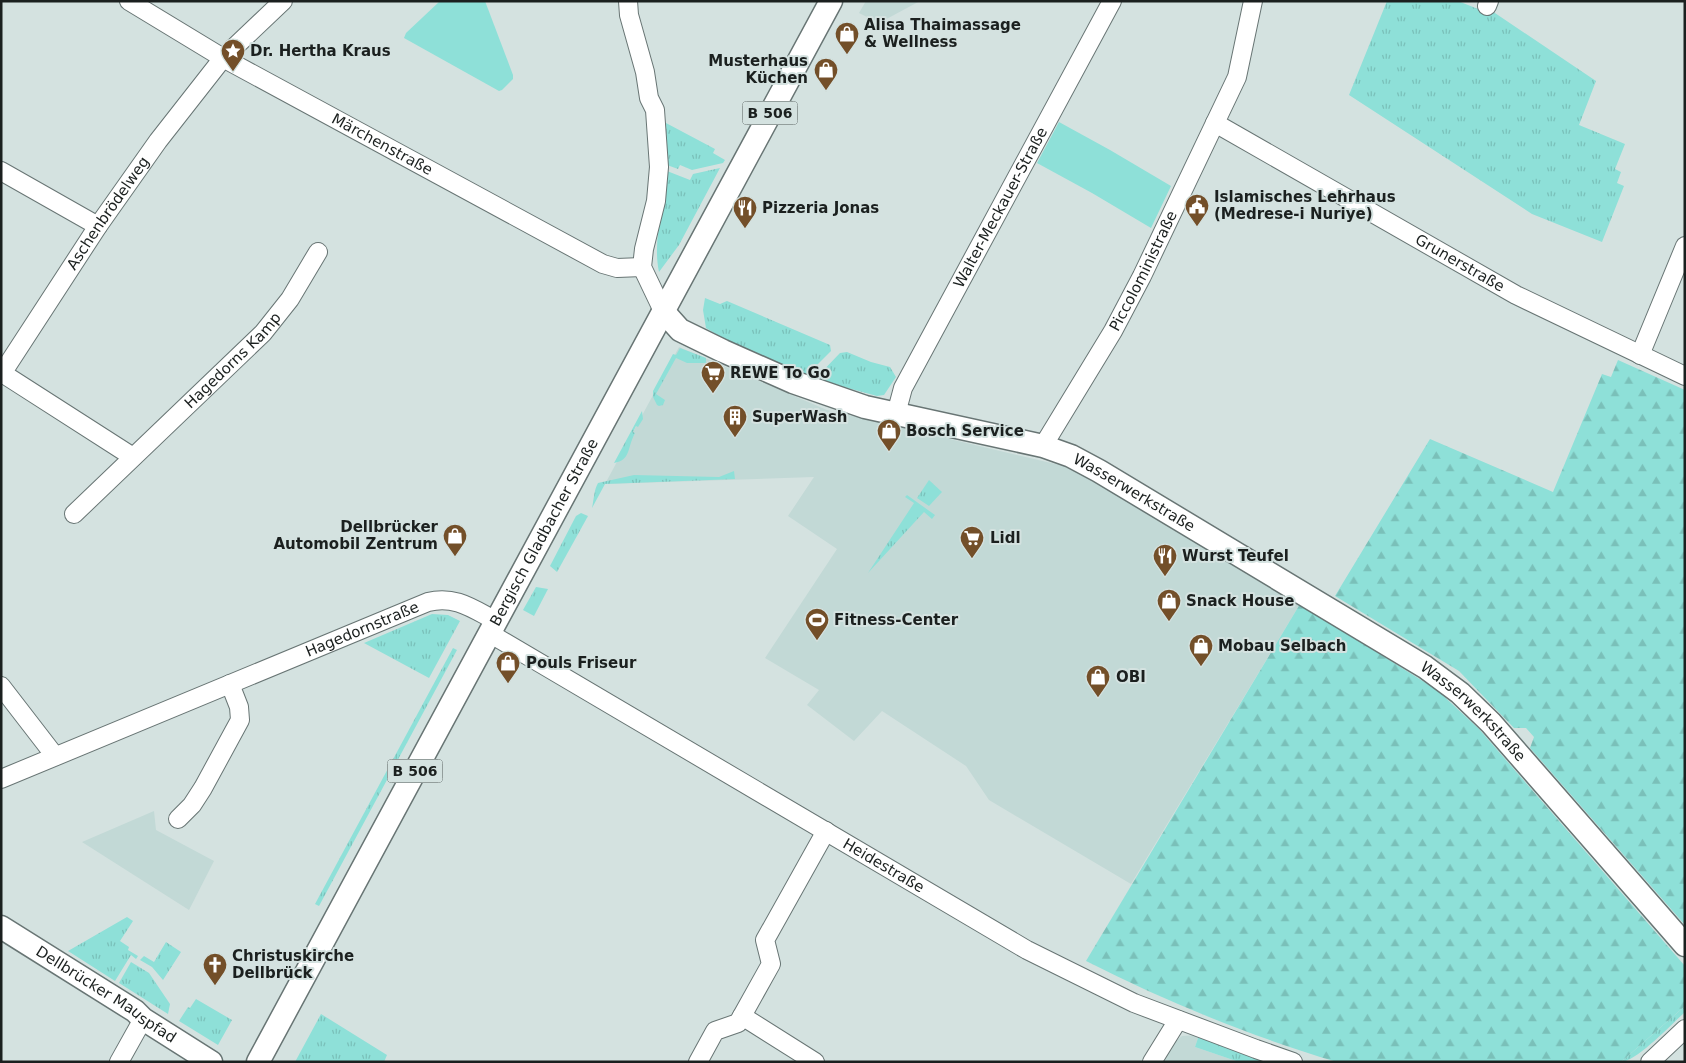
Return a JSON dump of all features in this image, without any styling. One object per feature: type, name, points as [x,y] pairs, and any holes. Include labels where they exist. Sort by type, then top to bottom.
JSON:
[{"type":"main road","name":"Bergisch Gladbacher Straße","points":[[258,1062],[830,1]]},
{"type":"main road","name":"Wasserwerkstraße","points":[[663,311],[680,330],[723,352],[793,382],[844,400],[896,414],[1043,446],[1071,456],[1425,667],[1471,703],[1491,723],[1685,945]]},
{"type":"main road","name":"Dellbrücker Mauspfad","points":[[1,927],[135,1011],[143,1020],[211,1062]]},
{"type":"street","name":"Märchenstraße","points":[[129,1],[223,58],[603,264],[616,268],[642,266]]},
{"type":"street","name":"Aschenbrödelweg","points":[[2,374],[98,226],[158,141],[223,58],[284,1]]},
{"type":"street","points":[[628,1],[629,15],[643,63],[649,98],[655,110],[659,168],[656,202],[644,249],[642,266],[663,311]]},
{"type":"street","name":"Walter-Meckauer-Straße","points":[[896,414],[903,388],[1112,1]]},
{"type":"street","name":"Piccoloministraße","points":[[1043,446],[1113,331],[1142,276],[1237,78],[1253,1]]},
{"type":"street","name":"Grunerstraße","points":[[1215,123],[1516,295],[1685,376]]},
{"type":"street","points":[[1,171],[98,226]]},
{"type":"street","points":[[1640,355],[1685,246]]},
{"type":"street","name":"Hagedorns Kamp","points":[[74,514],[263,333],[290,299],[318,252]]},
{"type":"street","points":[[2,374],[133,457]]},
{"type":"street","name":"Hagedornstraße","points":[[1,779],[428,602],[439,599],[461,603],[492,627]]},
{"type":"street","name":"Heidestraße","points":[[492,627],[826,831],[1028,950],[1134,1003],[1293,1062]]},
{"type":"street","points":[[178,819],[192,805],[203,788],[240,720],[239,706],[230,684]]},
{"type":"street","points":[[1,686],[55,756]]},
{"type":"street","points":[[698,1062],[715,1031],[738,1023],[771,964],[765,940],[826,831]]},
{"type":"street","points":[[742,1016],[815,1062]]},
{"type":"street","points":[[119,1062],[143,1020]]},
{"type":"street","points":[[1152,1062],[1178,1020]]},
{"type":"street","points":[[1650,1062],[1685,1029]]},
{"type":"shaded area","points":[[866,1],[920,1],[879,23],[859,13]]},
{"type":"shaded area","points":[[679,347],[827,410],[1068,467],[1105,486],[1300,604],[1131,884],[989,800],[966,766],[882,711],[854,741],[807,705],[819,690],[765,658],[837,549],[788,516],[814,477],[605,484]]},
{"type":"shaded area","points":[[154,811],[156,830],[214,861],[189,910],[82,842]]},
{"type":"shaded area","points":[[1199,1035],[1195,1047],[1239,1062],[1160,1062],[1170,1046],[1182,1036]]},
{"type":"green space","points":[[440,1],[485,1],[513,75],[513,79],[502,90],[499,91],[404,38],[406,33]]},
{"type":"green space","points":[[1387,1],[1458,1],[1478,9],[1479,6],[1492,11],[1596,81],[1579,125],[1625,144],[1615,169],[1621,172],[1617,183],[1624,186],[1602,242],[1532,214],[1349,95]]},
{"type":"green space","points":[[1059,122],[1171,186],[1151,228],[1037,163]]},
{"type":"green space","points":[[666,123],[715,149],[713,153],[725,160],[723,163],[692,170],[680,165],[678,169],[667,165]]},
{"type":"green space","points":[[720,168],[679,245],[659,272],[657,260],[658,234],[667,171],[690,180],[693,174]]},
{"type":"green space","points":[[705,298],[720,304],[727,301],[830,345],[831,351],[806,376],[803,375],[721,337],[706,328],[703,310]]},
{"type":"green space","points":[[680,348],[706,358],[706,363],[687,363],[676,358],[656,394],[665,400],[663,405],[659,406],[653,397],[653,391],[673,354],[676,355]]},
{"type":"green space","points":[[847,352],[871,362],[890,367],[896,377],[884,395],[877,396],[815,379],[840,353]]},
{"type":"green space","points":[[1618,360],[1685,390],[1685,925],[1530,748],[1534,737],[1526,728],[1514,728],[1459,671],[1335,596],[1430,439],[1553,492],[1602,374],[1611,377]]},
{"type":"green space","points":[[642,411],[643,419],[633,432],[635,433],[626,456],[614,463]]},
{"type":"green space","points":[[734,471],[735,479],[605,484],[592,508],[598,483],[634,475],[719,477]]},
{"type":"green space","points":[[929,480],[942,492],[929,506],[917,498]]},
{"type":"green space","points":[[907,495],[935,515],[932,519],[924,512],[868,573],[914,503],[905,497]]},
{"type":"green space","points":[[581,513],[588,516],[557,572],[550,566],[576,516]]},
{"type":"green space","points":[[536,587],[548,589],[534,616],[523,610]]},
{"type":"green space","points":[[1300,604],[1437,690],[1479,729],[1685,966],[1685,1006],[1621,1062],[1337,1062],[1272,1041],[1209,1017],[1086,961]]},
{"type":"green space","points":[[432,614],[448,615],[460,621],[429,678],[364,643]]},
{"type":"green space","points":[[453,648],[457,650],[319,906],[315,904]]},
{"type":"green space","points":[[127,917],[133,921],[120,941],[129,947],[128,950],[138,956],[136,959],[131,955],[115,981],[68,951]]},
{"type":"green space","points":[[166,942],[181,952],[163,980],[152,967],[140,960],[144,956],[154,962]]},
{"type":"green space","points":[[131,962],[149,973],[170,1004],[168,1014],[119,983]]},
{"type":"green space","points":[[196,999],[232,1020],[218,1045],[179,1021]]},
{"type":"green space","points":[[1685,1006],[1685,1012],[1645,1049],[1636,1056],[1621,1062]]},
{"type":"green space","points":[[321,1014],[387,1055],[384,1062],[295,1062]]},
{"type":"green space","points":[[1199,1035],[1276,1062],[1239,1062],[1195,1047]]},
{"type":"place","name":"Alisa Thaimassage & Wellness","points":[[847,55]]},
{"type":"place","name":"Dr. Hertha Kraus","points":[[233,72]]},
{"type":"place","name":"Musterhaus Küchen","points":[[826,91]]},
{"type":"place","name":"Islamisches Lehrhaus (Medrese-i Nuriye)","points":[[1197,227]]},
{"type":"place","name":"Pizzeria Jonas","points":[[745,229]]},
{"type":"place","name":"REWE To Go","points":[[713,394]]},
{"type":"place","name":"SuperWash","points":[[735,438]]},
{"type":"place","name":"Bosch Service","points":[[889,452]]},
{"type":"place","name":"Dellbrücker Automobil Zentrum","points":[[455,557]]},
{"type":"place","name":"Lidl","points":[[972,559]]},
{"type":"place","name":"Wurst Teufel","points":[[1165,577]]},
{"type":"place","name":"Snack House","points":[[1169,622]]},
{"type":"place","name":"Fitness-Center","points":[[817,641]]},
{"type":"place","name":"Mobau Selbach","points":[[1201,667]]},
{"type":"place","name":"Pouls Friseur","points":[[508,684]]},
{"type":"place","name":"OBI","points":[[1098,698]]},
{"type":"place","name":"Christuskirche Dellbrück","points":[[215,986]]}]
